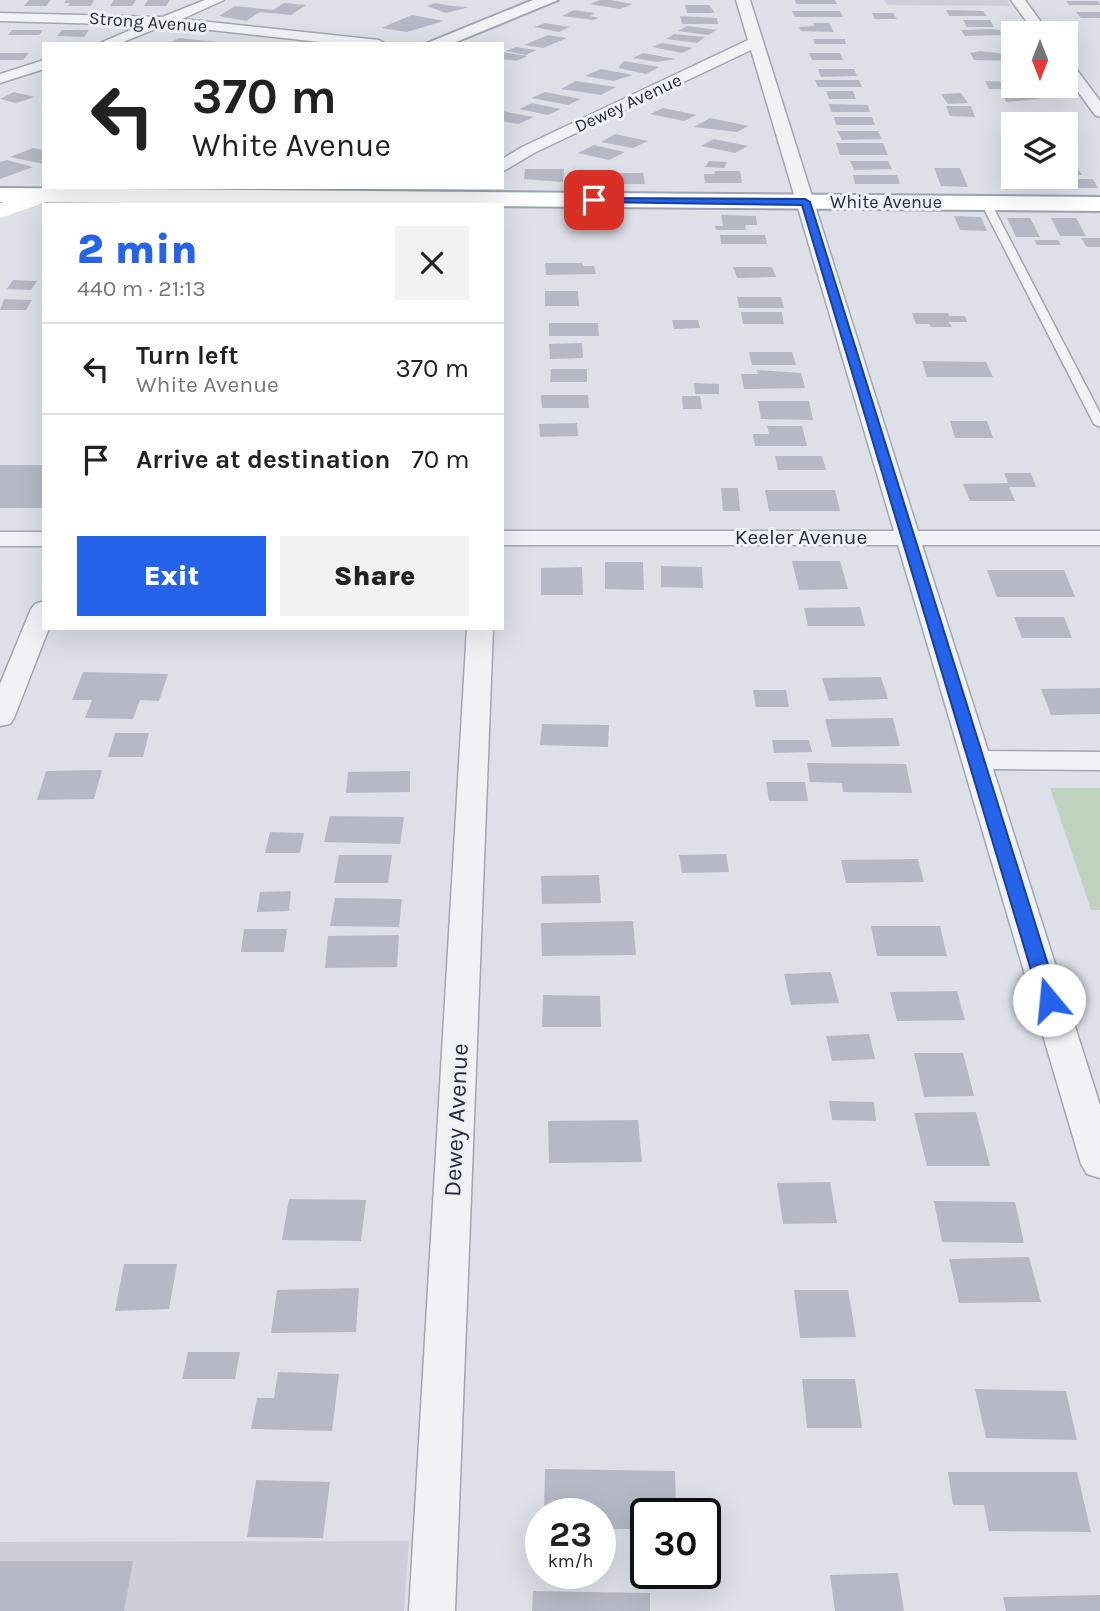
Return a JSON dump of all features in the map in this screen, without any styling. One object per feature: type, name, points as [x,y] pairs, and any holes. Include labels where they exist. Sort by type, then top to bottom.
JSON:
[{"type":"main road","name":"White Avenue","points":[[0,195],[54,191],[204,201],[498,197],[1100,204]]},
{"type":"main road","points":[[0,211],[54,191]]},
{"type":"street","points":[[110,42],[217,0]]},
{"type":"street","points":[[439,42],[549,0]]},
{"type":"street","points":[[743,0],[975,760],[1087,1080],[1100,1164]]},
{"type":"street","points":[[1018,0],[1033,21]]},
{"type":"street","name":"Strong Avenue","points":[[0,17],[167,21],[361,42]]},
{"type":"street","name":"Dewey Avenue","points":[[504,166],[528,149],[756,42]]},
{"type":"street","points":[[0,79],[42,65]]},
{"type":"street","points":[[1078,82],[1100,112]]},
{"type":"street","name":"Keeler Avenue","points":[[504,538],[1100,538]]},
{"type":"street","points":[[0,539],[42,539]]},
{"type":"street","points":[[0,718],[42,614]]},
{"type":"street","name":"Dewey Avenue","points":[[432,1611],[480,630]]},
{"type":"street","points":[[975,760],[1100,761]]},
{"type":"lane","points":[[986,203],[1100,424]]},
{"type":"shaded area","points":[[884,0],[1007,0],[1011,6],[887,5]]},
{"type":"shaded area","points":[[409,1541],[404,1611],[0,1611],[0,1542]]},
{"type":"green space","points":[[1050,788],[1100,788],[1100,910],[1091,910]]},
{"type":"building","points":[[29,0],[51,0],[46,6],[24,6]]},
{"type":"building","points":[[66,0],[94,0],[91,6],[68,6],[70,3],[64,3]]},
{"type":"building","points":[[114,0],[136,0],[132,6],[110,6]]},
{"type":"building","points":[[148,0],[170,0],[166,6],[144,6]]},
{"type":"building","points":[[600,0],[633,4],[620,9],[590,4]]},
{"type":"building","points":[[795,0],[835,0],[837,4],[796,4]]},
{"type":"building","points":[[1066,1],[1098,1],[1100,5],[1069,5]]},
{"type":"building","points":[[284,3],[306,5],[291,15],[260,12],[246,21],[219,16],[235,6],[273,10]]},
{"type":"building","points":[[435,3],[469,7],[446,13],[427,6]]},
{"type":"building","points":[[685,5],[709,5],[715,13],[687,13]]},
{"type":"building","points":[[574,10],[595,13],[589,16],[599,18],[593,20],[562,16]]},
{"type":"building","points":[[946,10],[983,11],[987,16],[949,16]]},
{"type":"building","points":[[792,11],[840,11],[843,17],[795,17]]},
{"type":"building","points":[[1076,12],[1100,12],[1100,18],[1081,18]]},
{"type":"building","points":[[872,13],[893,13],[897,19],[875,19]]},
{"type":"building","points":[[412,15],[444,21],[407,32],[381,28]]},
{"type":"building","points":[[680,16],[717,18],[718,24],[682,24]]},
{"type":"building","points":[[963,20],[990,20],[994,27],[967,27]]},
{"type":"building","points":[[545,23],[570,27],[559,32],[534,27]]},
{"type":"building","points":[[813,23],[829,23],[834,32],[801,31],[799,27],[814,26]]},
{"type":"building","points":[[687,26],[717,30],[708,35],[678,31]]},
{"type":"building","points":[[12,30],[43,30],[39,35],[8,35]]},
{"type":"building","points":[[62,30],[89,30],[84,37],[57,36]]},
{"type":"building","points":[[961,30],[1000,30],[1001,35],[965,36]]},
{"type":"building","points":[[674,34],[705,37],[697,43],[666,39]]},
{"type":"building","points":[[548,35],[567,38],[543,48],[524,45]]},
{"type":"building","points":[[179,38],[218,42],[170,42]]},
{"type":"building","points":[[813,39],[845,39],[846,44],[815,44]]},
{"type":"building","points":[[662,43],[693,48],[682,53],[652,47]]},
{"type":"building","points":[[516,47],[536,50],[526,55],[505,51]]},
{"type":"building","points":[[980,51],[1001,54],[1001,61],[974,60],[970,53]]},
{"type":"building","points":[[504,52],[528,56],[516,61],[504,59]]},
{"type":"building","points":[[0,53],[29,53],[23,60],[0,60]]},
{"type":"building","points":[[643,53],[676,59],[657,62],[633,58]]},
{"type":"building","points":[[809,53],[840,53],[843,60],[812,60]]},
{"type":"building","points":[[624,61],[659,67],[646,74],[618,68]]},
{"type":"building","points":[[601,69],[633,75],[613,81],[585,76]]},
{"type":"building","points":[[818,69],[854,69],[857,76],[821,77]]},
{"type":"building","points":[[815,80],[859,80],[862,87],[818,87]]},
{"type":"building","points":[[576,81],[616,87],[601,95],[561,89]]},
{"type":"building","points":[[985,81],[1001,82],[1001,89],[989,89]]},
{"type":"building","points":[[826,91],[853,91],[856,99],[829,99]]},
{"type":"building","points":[[14,92],[35,97],[16,103],[0,99]]},
{"type":"building","points":[[545,92],[581,99],[568,105],[531,98]]},
{"type":"building","points":[[961,93],[968,103],[948,104],[941,94]]},
{"type":"building","points":[[1004,98],[1040,99],[1006,102]]},
{"type":"building","points":[[532,103],[561,109],[548,115],[519,109]]},
{"type":"building","points":[[829,104],[868,105],[870,112],[831,112]]},
{"type":"building","points":[[946,106],[971,106],[975,117],[950,116]]},
{"type":"building","points":[[663,108],[697,115],[684,121],[650,114]]},
{"type":"building","points":[[504,111],[534,117],[518,124],[504,121]]},
{"type":"building","points":[[834,117],[872,117],[875,125],[836,125]]},
{"type":"building","points":[[710,118],[749,126],[737,132],[694,127]]},
{"type":"building","points":[[837,131],[878,131],[882,139],[842,140]]},
{"type":"building","points":[[615,134],[648,141],[633,148],[601,142]]},
{"type":"building","points":[[714,139],[748,146],[735,153],[701,146]]},
{"type":"building","points":[[836,143],[883,143],[888,155],[840,155]]},
{"type":"building","points":[[594,145],[625,152],[609,160],[578,153]]},
{"type":"building","points":[[33,148],[42,150],[42,164],[10,157]]},
{"type":"building","points":[[7,160],[33,167],[0,179],[0,162]]},
{"type":"building","points":[[709,161],[727,162],[724,168],[705,167]]},
{"type":"building","points":[[850,161],[888,161],[892,169],[854,170]]},
{"type":"building","points":[[934,168],[960,168],[968,187],[941,186]]},
{"type":"building","points":[[525,169],[564,169],[563,182],[524,179]]},
{"type":"building","points":[[714,171],[740,171],[742,183],[705,183],[704,174],[715,174]]},
{"type":"building","points":[[618,173],[643,173],[645,184],[619,184]]},
{"type":"building","points":[[853,175],[897,175],[900,184],[855,184]]},
{"type":"building","points":[[1078,179],[1093,179],[1098,188],[1078,188]]},
{"type":"building","points":[[721,215],[756,216],[757,225],[745,225],[746,230],[716,230],[715,226],[723,226]]},
{"type":"building","points":[[954,216],[981,217],[987,231],[960,230]]},
{"type":"building","points":[[1007,218],[1030,218],[1040,237],[1016,237]]},
{"type":"building","points":[[1051,218],[1076,218],[1086,236],[1060,236]]},
{"type":"building","points":[[720,235],[765,235],[767,244],[721,244]]},
{"type":"building","points":[[1081,238],[1100,238],[1100,247],[1087,247]]},
{"type":"building","points":[[1034,240],[1058,240],[1061,245],[1037,245]]},
{"type":"building","points":[[545,263],[582,263],[583,266],[594,266],[596,274],[546,275]]},
{"type":"building","points":[[733,267],[772,267],[776,277],[737,278]]},
{"type":"building","points":[[13,280],[37,281],[31,290],[7,289]]},
{"type":"building","points":[[545,291],[578,291],[579,306],[545,306]]},
{"type":"building","points":[[737,297],[781,297],[784,308],[739,308]]},
{"type":"building","points":[[4,299],[32,300],[26,310],[0,310]]},
{"type":"building","points":[[741,312],[782,312],[784,324],[743,324]]},
{"type":"building","points":[[912,313],[948,313],[949,316],[965,316],[967,322],[949,322],[952,327],[931,327],[929,324],[916,324]]},
{"type":"building","points":[[672,320],[698,320],[700,328],[674,329]]},
{"type":"building","points":[[549,323],[598,323],[599,336],[549,336]]},
{"type":"building","points":[[582,343],[583,358],[550,359],[549,344]]},
{"type":"building","points":[[749,352],[792,352],[796,365],[752,365]]},
{"type":"building","points":[[922,361],[986,362],[993,377],[927,377]]},
{"type":"building","points":[[551,369],[587,369],[587,382],[550,382]]},
{"type":"building","points":[[757,370],[801,373],[805,388],[744,389],[741,374],[758,374]]},
{"type":"building","points":[[694,383],[719,384],[719,394],[695,394]]},
{"type":"building","points":[[541,395],[588,395],[589,408],[542,408]]},
{"type":"building","points":[[682,396],[700,396],[702,409],[683,409]]},
{"type":"building","points":[[758,401],[809,401],[813,420],[761,419]]},
{"type":"building","points":[[950,421],[987,421],[993,438],[955,438]]},
{"type":"building","points":[[577,423],[578,436],[540,437],[539,424]]},
{"type":"building","points":[[767,426],[802,426],[807,446],[755,446],[753,434],[769,434]]},
{"type":"building","points":[[775,456],[822,456],[826,470],[778,470]]},
{"type":"building","points":[[0,465],[42,465],[42,508],[0,508]]},
{"type":"building","points":[[1004,473],[1031,473],[1036,487],[1009,487],[1015,501],[970,501],[963,484],[1008,483]]},
{"type":"building","points":[[721,488],[738,488],[740,511],[723,511]]},
{"type":"building","points":[[765,490],[835,490],[840,511],[769,511]]},
{"type":"building","points":[[792,561],[840,561],[848,589],[799,590]]},
{"type":"building","points":[[605,562],[643,562],[644,590],[605,589]]},
{"type":"building","points":[[661,566],[702,567],[703,588],[661,587]]},
{"type":"building","points":[[582,567],[583,595],[541,595],[541,568]]},
{"type":"building","points":[[987,570],[1064,570],[1075,597],[997,597]]},
{"type":"building","points":[[860,607],[865,626],[808,626],[804,608]]},
{"type":"building","points":[[1014,617],[1064,617],[1072,638],[1022,638]]},
{"type":"building","points":[[83,672],[168,674],[159,701],[140,700],[133,719],[85,718],[92,700],[72,700]]},
{"type":"building","points":[[881,677],[888,699],[829,701],[822,678]]},
{"type":"building","points":[[1100,688],[1100,714],[1051,715],[1041,689]]},
{"type":"building","points":[[753,690],[786,690],[789,707],[756,707]]},
{"type":"building","points":[[893,718],[900,746],[832,747],[825,719]]},
{"type":"building","points":[[542,724],[609,725],[608,747],[540,745]]},
{"type":"building","points":[[115,733],[149,733],[143,757],[108,757]]},
{"type":"building","points":[[772,740],[809,740],[812,752],[774,753]]},
{"type":"building","points":[[807,763],[906,764],[912,793],[843,792],[842,783],[810,782]]},
{"type":"building","points":[[102,770],[94,799],[37,800],[46,771]]},
{"type":"building","points":[[410,771],[410,792],[346,793],[348,772]]},
{"type":"building","points":[[766,782],[805,782],[808,801],[769,801]]},
{"type":"building","points":[[330,816],[404,817],[400,844],[324,842]]},
{"type":"building","points":[[270,832],[304,833],[300,853],[265,853]]},
{"type":"building","points":[[726,854],[729,872],[682,873],[679,855]]},
{"type":"building","points":[[339,855],[392,855],[388,883],[334,883]]},
{"type":"building","points":[[918,859],[924,882],[846,883],[841,860]]},
{"type":"building","points":[[599,875],[601,903],[542,904],[541,876]]},
{"type":"building","points":[[291,891],[289,911],[257,912],[260,892]]},
{"type":"building","points":[[335,898],[402,899],[399,927],[330,926]]},
{"type":"building","points":[[633,921],[636,955],[542,956],[541,923]]},
{"type":"building","points":[[871,926],[940,926],[947,956],[877,956]]},
{"type":"building","points":[[244,929],[287,929],[284,952],[241,952]]},
{"type":"building","points":[[399,935],[397,967],[325,968],[328,936]]},
{"type":"building","points":[[831,972],[839,1003],[791,1005],[784,974]]},
{"type":"building","points":[[957,991],[965,1020],[897,1021],[890,992]]},
{"type":"building","points":[[543,995],[600,996],[601,1027],[542,1027]]},
{"type":"building","points":[[869,1034],[875,1059],[832,1061],[826,1036]]},
{"type":"building","points":[[914,1053],[963,1053],[974,1096],[924,1097]]},
{"type":"building","points":[[829,1101],[874,1102],[876,1121],[832,1120]]},
{"type":"building","points":[[976,1112],[990,1166],[927,1166],[914,1113]]},
{"type":"building","points":[[638,1120],[642,1162],[549,1163],[548,1121]]},
{"type":"building","points":[[830,1182],[837,1223],[783,1224],[777,1183]]},
{"type":"building","points":[[289,1199],[366,1200],[361,1241],[282,1240]]},
{"type":"building","points":[[934,1201],[1015,1202],[1024,1243],[942,1242]]},
{"type":"building","points":[[1029,1257],[1041,1302],[959,1303],[949,1259]]},
{"type":"building","points":[[124,1264],[177,1264],[169,1309],[115,1311]]},
{"type":"building","points":[[359,1288],[356,1332],[271,1333],[277,1290]]},
{"type":"building","points":[[794,1290],[848,1290],[856,1337],[800,1338]]},
{"type":"building","points":[[188,1352],[240,1352],[235,1379],[182,1379]]},
{"type":"building","points":[[278,1372],[339,1374],[332,1431],[251,1429],[257,1398],[274,1398]]},
{"type":"building","points":[[802,1379],[855,1379],[862,1428],[807,1428]]},
{"type":"building","points":[[975,1389],[1066,1391],[1077,1440],[986,1438]]},
{"type":"building","points":[[545,1469],[675,1471],[676,1498],[630,1498],[630,1529],[616,1529],[616,1498],[544,1498]]},
{"type":"building","points":[[948,1472],[1077,1472],[1091,1532],[989,1531],[984,1505],[953,1505]]},
{"type":"building","points":[[256,1480],[330,1482],[323,1538],[247,1537]]},
{"type":"building","points":[[0,1561],[133,1561],[124,1611],[0,1611]]},
{"type":"building","points":[[898,1573],[904,1611],[835,1611],[830,1575]]},
{"type":"building","points":[[533,1591],[650,1593],[650,1611],[532,1611]]},
{"type":"building","points":[[1100,1595],[1100,1611],[1006,1611],[1003,1597]]},
{"type":"route","points":[[594,200],[805,202],[1049,1000]]}]
